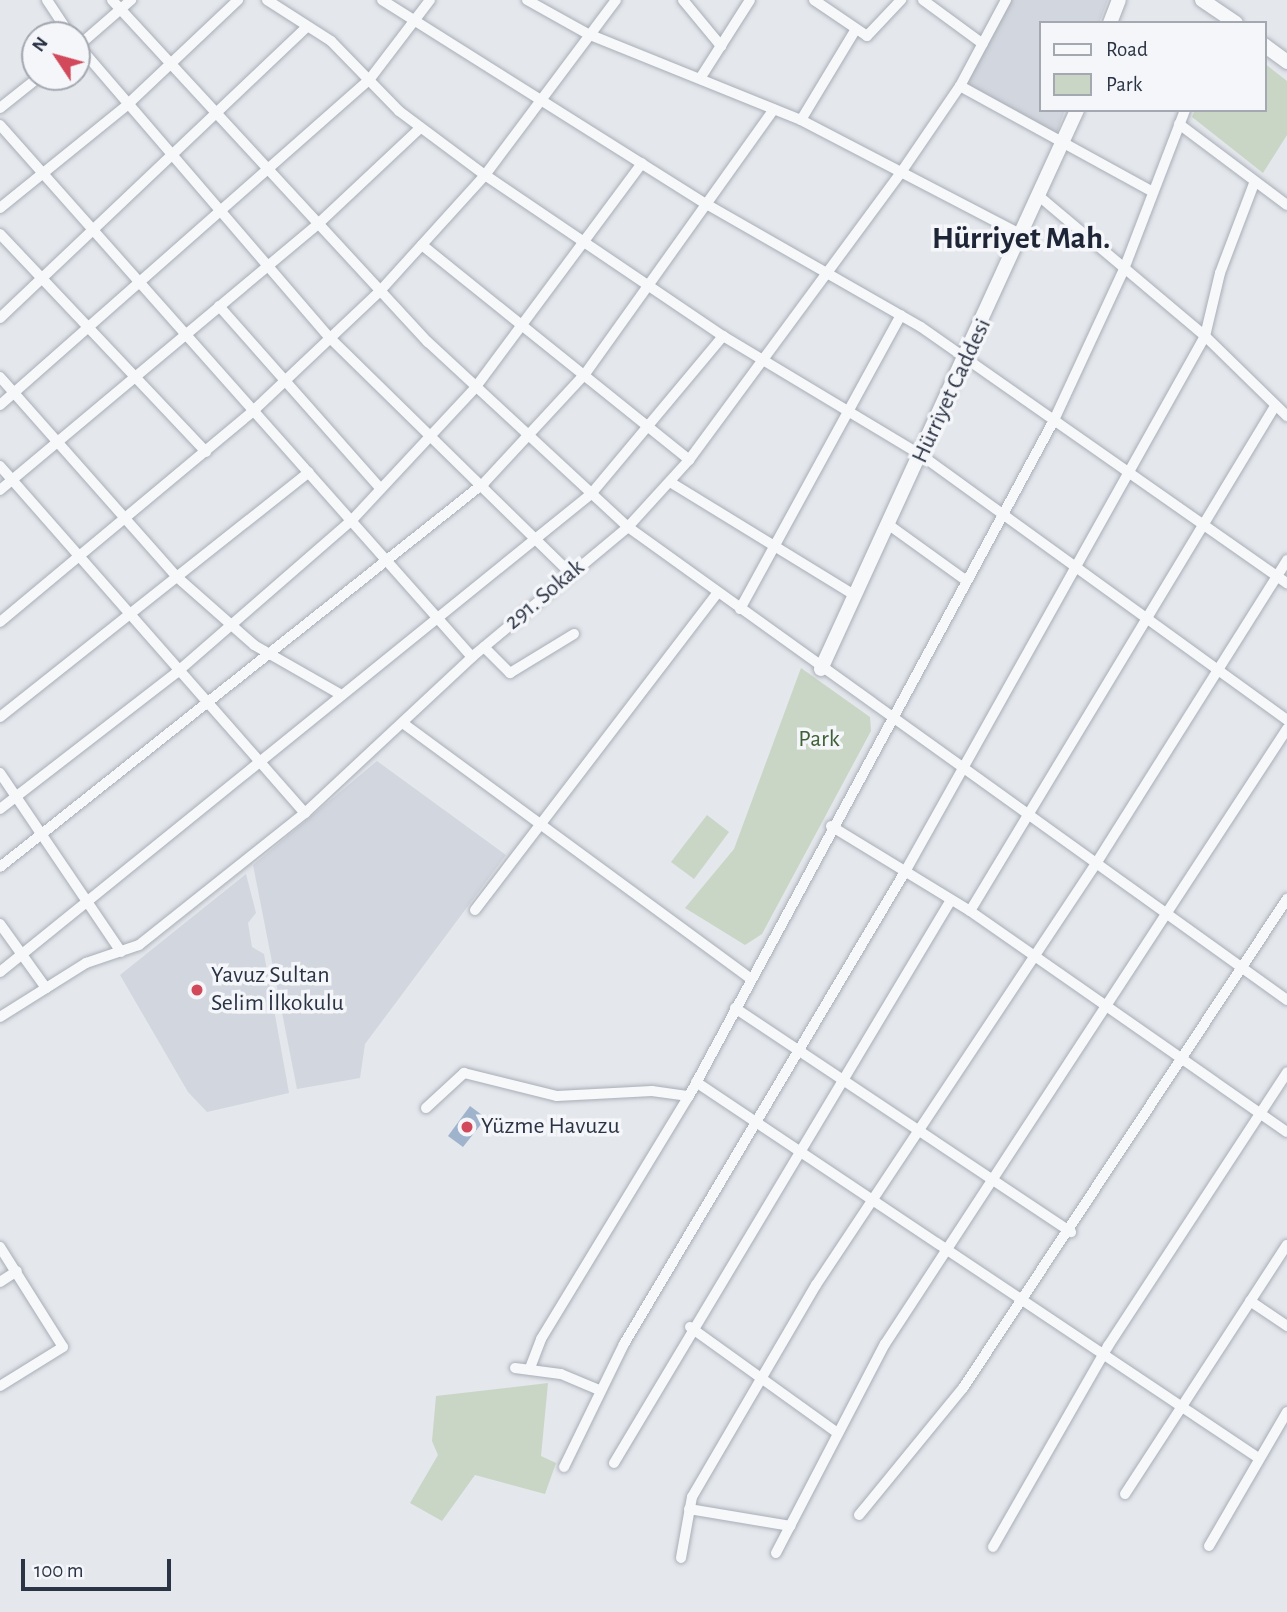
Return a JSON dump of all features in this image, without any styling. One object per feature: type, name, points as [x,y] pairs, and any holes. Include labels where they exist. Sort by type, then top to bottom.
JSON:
[{"type":"street","points":[[47,0],[61,21]]},
{"type":"street","points":[[112,0],[119,11],[268,165],[380,291],[475,388],[628,527],[888,717],[1027,809],[1241,969],[1287,1000]]},
{"type":"street","points":[[91,34],[131,0]]},
{"type":"street","points":[[0,208],[41,170],[127,104],[238,0]]},
{"type":"street","points":[[267,0],[331,41],[420,128],[485,175],[723,337],[846,413],[922,455],[1217,673],[1287,720]]},
{"type":"street","points":[[382,0],[544,98],[708,205],[901,315],[1287,583]]},
{"type":"street","points":[[0,405],[85,325],[369,80],[412,19],[430,0]]},
{"type":"street","points":[[527,0],[588,34],[802,120],[1022,236]]},
{"type":"street","points":[[0,622],[82,558],[252,412],[380,291],[485,175],[616,0]]},
{"type":"street","points":[[683,0],[721,46]]},
{"type":"street","points":[[701,78],[750,0]]},
{"type":"street","points":[[814,0],[856,29],[871,33],[901,0]]},
{"type":"street","points":[[923,0],[983,44]]},
{"type":"street","name":"291. Sokak","points":[[0,1017],[46,988],[139,945],[306,813],[404,724],[472,657],[628,527],[689,460],[902,171],[960,86],[1006,0]]},
{"type":"street","points":[[1111,21],[1119,0]]},
{"type":"street","points":[[1202,0],[1227,20]]},
{"type":"street","points":[[0,318],[92,230],[176,158],[307,27]]},
{"type":"street","points":[[802,120],[856,29]]},
{"type":"street","points":[[1266,46],[1287,62]]},
{"type":"street","points":[[91,62],[221,209],[329,337],[429,441],[484,483],[539,536],[570,573]]},
{"type":"street","points":[[960,86],[1153,192]]},
{"type":"street","points":[[0,108],[21,91]]},
{"type":"street","points":[[0,867],[206,703],[391,563],[484,483],[530,438],[585,374],[774,109]]},
{"type":"street","name":"Hürriyet Caddesi","points":[[821,669],[968,359],[1076,112]]},
{"type":"street","points":[[530,1368],[541,1339],[689,1096],[888,717],[1000,512],[1054,420],[1125,269],[1184,112]]},
{"type":"street","points":[[1179,124],[1287,205]]},
{"type":"street","points":[[0,125],[135,282],[353,519],[472,657]]},
{"type":"street","points":[[0,490],[319,223],[420,128]]},
{"type":"street","points":[[0,810],[176,673],[353,519],[429,441],[475,388],[586,244],[642,163]]},
{"type":"street","points":[[564,1467],[599,1390],[906,870],[962,765],[1205,336],[1220,273],[1255,181]]},
{"type":"street","points":[[1040,197],[1205,336],[1287,416]]},
{"type":"street","points":[[0,234],[132,377],[206,452]]},
{"type":"street","points":[[422,245],[689,460]]},
{"type":"street","points":[[219,306],[381,489]]},
{"type":"street","points":[[740,609],[777,547],[846,413],[901,315]]},
{"type":"street","points":[[0,972],[23,956],[338,693],[591,494],[651,428],[723,337]]},
{"type":"street","points":[[0,377],[177,577],[254,645],[273,651],[338,693]]},
{"type":"street","points":[[970,911],[1027,809],[1275,406]]},
{"type":"street","points":[[0,466],[82,558],[176,673],[306,813]]},
{"type":"street","points":[[0,717],[309,472]]},
{"type":"street","points":[[670,482],[856,596]]},
{"type":"street","points":[[889,525],[964,579]]},
{"type":"street","points":[[681,1558],[689,1509],[763,1375],[916,1129],[1097,863],[1287,560]]},
{"type":"street","points":[[475,910],[717,593]]},
{"type":"street","points":[[484,647],[510,673],[574,634]]},
{"type":"street","points":[[404,724],[751,979]]},
{"type":"street","points":[[776,1553],[836,1432],[948,1246],[991,1178],[1108,1010],[1287,729]]},
{"type":"street","points":[[0,773],[90,900],[121,952]]},
{"type":"street","points":[[831,826],[970,911],[1181,1061],[1287,1132]]},
{"type":"street","points":[[859,1515],[963,1388],[1071,1232],[1287,899]]},
{"type":"street","points":[[614,1463],[690,1327],[951,900]]},
{"type":"street","points":[[0,924],[46,988]]},
{"type":"street","points":[[735,1008],[1071,1232]]},
{"type":"street","points":[[993,1547],[1104,1354],[1287,1072]]},
{"type":"street","points":[[426,1108],[464,1073],[557,1096],[652,1091],[689,1096]]},
{"type":"street","points":[[696,1082],[758,1121],[796,1151],[948,1246],[1022,1302],[1257,1457]]},
{"type":"street","points":[[1125,1494],[1184,1408],[1287,1245]]},
{"type":"street","points":[[0,1247],[62,1347],[0,1386]]},
{"type":"street","points":[[0,1282],[17,1271]]},
{"type":"street","points":[[1250,1301],[1287,1326]]},
{"type":"street","points":[[690,1327],[763,1375],[836,1432]]},
{"type":"street","points":[[515,1368],[530,1368],[599,1390]]},
{"type":"street","points":[[1209,1546],[1257,1457],[1287,1412]]},
{"type":"street","points":[[689,1509],[791,1526]]},
{"type":"shaded area","points":[[1010,0],[1108,0],[1100,21],[1038,21],[1038,112],[1064,112],[1056,135],[966,85]]},
{"type":"shaded area","points":[[377,761],[506,855],[365,1044],[360,1078],[297,1089],[253,865]]},
{"type":"shaded area","name":"Yavuz Sultan Selim İlkokulu","points":[[246,874],[256,913],[248,923],[252,947],[264,954],[289,1093],[207,1112],[188,1092],[120,975]]},
{"type":"green space","points":[[1266,65],[1287,81],[1287,135],[1263,173],[1192,117],[1194,112],[1266,112]]},
{"type":"green space","name":"Park","points":[[801,668],[870,717],[871,731],[762,934],[745,945],[685,908],[734,849]]},
{"type":"green space","points":[[707,815],[729,832],[694,879],[671,862]]},
{"type":"green space","points":[[548,1383],[541,1456],[556,1463],[545,1494],[475,1475],[442,1521],[410,1503],[438,1455],[432,1441],[436,1396]]},
{"type":"water","name":"Yüzme Havuzu","points":[[470,1106],[486,1118],[463,1147],[448,1136]]},
{"type":"place","name":"Yavuz Sultan Selim İlkokulu","points":[[197,990]]},
{"type":"place","name":"Yüzme Havuzu","points":[[467,1127]]},
{"type":"district","name":"Hürriyet Mah.","points":[[1021,238]]}]
